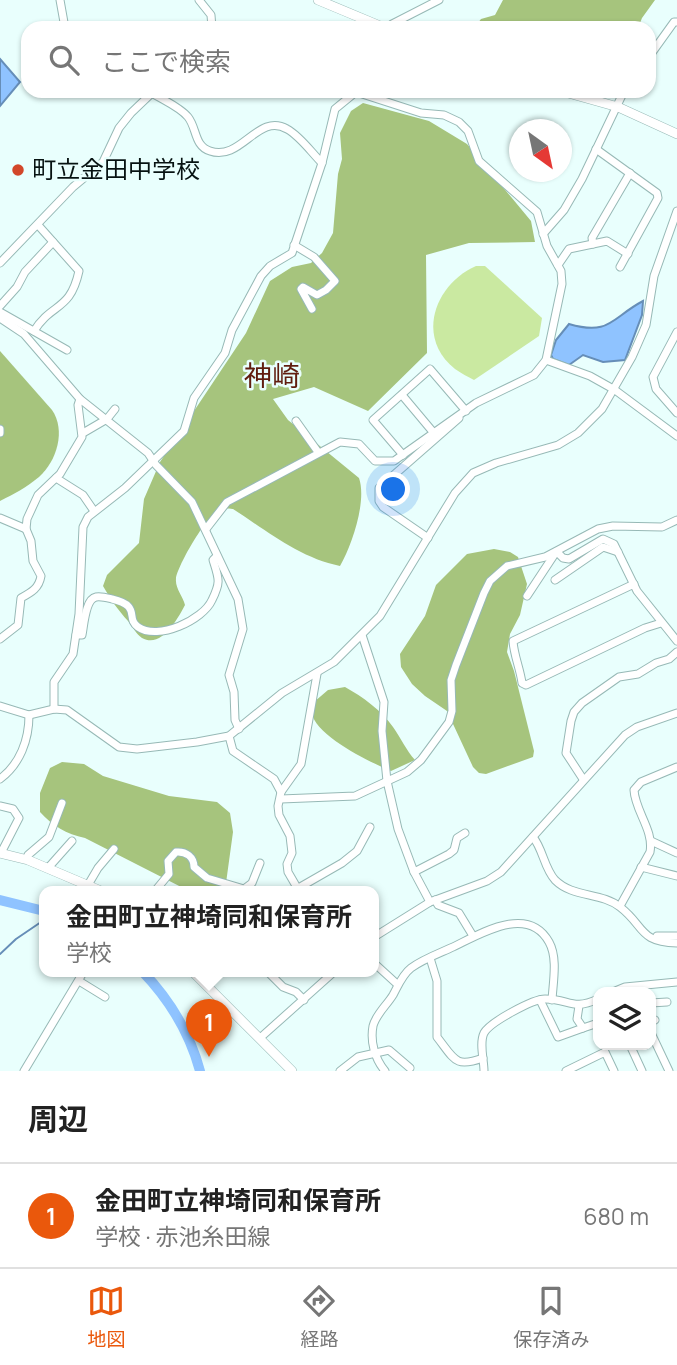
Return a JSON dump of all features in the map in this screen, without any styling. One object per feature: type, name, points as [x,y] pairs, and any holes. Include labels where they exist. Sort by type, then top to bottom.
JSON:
[{"type":"main road","points":[[318,0],[370,21]]},
{"type":"main road","points":[[586,98],[618,107],[677,134]]},
{"type":"main road","points":[[0,853],[26,859],[88,885]]},
{"type":"main road","points":[[199,977],[291,1071]]},
{"type":"street","points":[[60,0],[64,21]]},
{"type":"street","points":[[199,0],[211,15],[211,21]]},
{"type":"street","points":[[398,21],[439,0]]},
{"type":"street","points":[[656,47],[674,22],[677,22]]},
{"type":"street","points":[[0,263],[84,176],[103,162],[119,128],[147,98]]},
{"type":"street","points":[[162,98],[185,114],[200,145],[212,152],[233,151],[260,130],[277,125],[292,132],[322,163]]},
{"type":"street","points":[[54,709],[54,681],[73,654],[80,603],[83,527],[94,511],[125,488],[184,431],[194,398],[225,353],[232,330],[261,276],[270,266],[292,253],[322,163],[335,109],[349,98]]},
{"type":"street","points":[[206,529],[227,502],[340,442],[359,444],[375,461],[394,461],[476,403],[534,375],[546,360],[562,284],[558,265],[547,246],[537,212],[479,161],[468,131],[459,122],[444,115],[421,113],[375,98]]},
{"type":"street","points":[[543,234],[564,209],[621,98]]},
{"type":"street","points":[[596,149],[657,192],[658,198],[620,267]]},
{"type":"street","points":[[593,244],[592,238],[630,173]]},
{"type":"street","points":[[0,706],[29,715],[54,709],[67,710],[118,747],[137,749],[229,736],[282,693],[334,662],[380,616],[455,493],[473,473],[496,463],[558,445],[578,433],[602,409],[615,390],[646,325],[654,276],[677,211]]},
{"type":"street","points":[[34,331],[40,320],[68,300],[76,286],[79,271],[38,225]]},
{"type":"street","points":[[558,265],[569,249],[607,241],[628,254]]},
{"type":"street","points":[[0,306],[25,272],[53,242]]},
{"type":"street","points":[[294,245],[314,257],[335,281],[317,295],[303,287],[301,289],[312,309]]},
{"type":"street","points":[[0,312],[67,350]]},
{"type":"street","points":[[0,318],[27,337],[80,399],[130,437],[154,460],[184,492],[206,529],[238,599],[243,629],[229,675],[234,692],[235,720],[239,729]]},
{"type":"street","points":[[677,332],[653,377],[656,389],[677,413]]},
{"type":"street","points":[[546,360],[590,376],[615,390],[677,436]]},
{"type":"street","points":[[403,455],[373,420],[430,369],[465,411]]},
{"type":"street","points":[[402,395],[433,432]]},
{"type":"street","points":[[80,399],[78,405],[83,433]]},
{"type":"street","points":[[0,639],[18,625],[21,598],[36,589],[39,584],[41,576],[33,561],[26,529],[38,495],[56,478],[83,433],[107,419],[115,409]]},
{"type":"street","points":[[428,538],[383,507],[379,501],[379,488],[405,463],[453,425],[465,411]]},
{"type":"street","points":[[296,421],[318,452]]},
{"type":"street","points":[[56,478],[83,495],[94,511]]},
{"type":"street","points":[[0,518],[26,529]]},
{"type":"street","points":[[281,796],[355,796],[370,792],[407,772],[421,760],[449,722],[452,712],[451,680],[477,607],[490,581],[507,566],[557,552],[598,529],[613,526],[662,527],[677,520]]},
{"type":"street","points":[[557,552],[563,558],[569,559],[603,539],[614,544],[634,584],[677,641]]},
{"type":"street","points":[[555,580],[603,547],[618,552]]},
{"type":"street","points":[[527,596],[557,552]]},
{"type":"street","points":[[76,635],[82,635],[89,604],[97,596],[125,602],[133,611],[135,624],[140,629],[173,630],[209,607],[219,583],[213,560],[217,556]]},
{"type":"street","points":[[634,584],[513,641],[514,657],[520,669],[522,683],[526,685],[645,628],[661,623]]},
{"type":"street","points":[[362,635],[384,702],[382,731],[387,781],[398,830],[414,872],[432,901],[459,913],[473,936]]},
{"type":"street","points":[[583,779],[566,753],[574,712],[603,686],[619,677],[638,674],[669,659],[677,652]]},
{"type":"street","points":[[295,886],[287,864],[292,853],[290,836],[278,806],[281,796],[301,764],[317,674]]},
{"type":"street","points":[[379,933],[432,901],[486,881],[501,872],[625,735],[637,727],[677,713]]},
{"type":"street","points":[[0,779],[20,758],[26,741],[29,715]]},
{"type":"street","points":[[229,736],[233,751],[274,779],[281,796]]},
{"type":"street","points":[[620,906],[650,852],[651,841],[635,800],[634,790],[641,782],[677,766]]},
{"type":"street","points":[[26,859],[49,837],[62,803]]},
{"type":"street","points":[[0,806],[13,809],[19,818],[0,853]]},
{"type":"street","points":[[304,886],[357,851],[370,827]]},
{"type":"street","points":[[414,872],[449,854],[454,850],[457,838],[465,833]]},
{"type":"street","points":[[533,836],[554,879],[568,890],[620,906],[652,939],[677,943]]},
{"type":"street","points":[[48,868],[72,841]]},
{"type":"street","points":[[651,841],[677,853]]},
{"type":"street","points":[[88,885],[114,849]]},
{"type":"street","points":[[159,886],[169,874],[171,855],[181,851],[189,855],[194,861],[194,867],[207,878],[237,886]]},
{"type":"street","points":[[247,886],[252,883],[260,863]]},
{"type":"street","points":[[641,867],[677,876]]},
{"type":"street","points":[[385,1071],[374,1052],[373,1026],[397,984],[410,969],[473,936],[498,926],[514,924],[534,927],[544,934],[552,948],[554,959],[552,1000]]},
{"type":"street","points":[[652,939],[655,936],[677,936]]},
{"type":"street","points":[[430,958],[438,981],[437,1037],[460,1063],[465,1065],[483,1058]]},
{"type":"street","points":[[379,968],[397,984]]},
{"type":"street","points":[[24,1071],[81,977]]},
{"type":"street","points":[[273,977],[304,1000]]},
{"type":"street","points":[[260,1038],[329,977]]},
{"type":"street","points":[[79,981],[105,997]]},
{"type":"street","points":[[625,987],[677,982]]},
{"type":"street","points":[[540,1000],[558,1037],[593,1025]]},
{"type":"street","points":[[484,1071],[484,1032],[503,1018],[540,1000],[579,1006],[593,1001]]},
{"type":"street","points":[[656,1003],[667,1002]]},
{"type":"street","points":[[579,1006],[577,1019],[583,1028]]},
{"type":"street","points":[[656,1044],[669,1071]]},
{"type":"street","points":[[566,1071],[601,1050]]},
{"type":"street","points":[[604,1050],[614,1071]]},
{"type":"street","points":[[632,1050],[642,1071]]},
{"type":"street","points":[[340,1071],[358,1057],[374,1052],[392,1051],[411,1068]]},
{"type":"green space","points":[[503,0],[655,0],[641,21],[479,21],[495,15]]},
{"type":"green space","points":[[363,103],[429,121],[467,144],[531,221],[535,242],[469,243],[426,255],[427,353],[368,411],[314,387],[273,399],[288,420],[359,478],[360,510],[340,566],[311,557],[271,535],[233,509],[222,508],[216,511],[202,528],[178,572],[177,586],[185,605],[178,617],[163,636],[149,640],[142,638],[103,586],[107,575],[139,543],[144,499],[160,462],[246,333],[270,281],[292,267],[311,263],[322,253],[333,233],[338,174],[342,159],[340,133],[351,111]]},
{"type":"green space","points":[[476,266],[485,266],[542,318],[539,336],[474,380],[455,369],[443,356],[433,327],[435,312],[450,285]]},
{"type":"green space","points":[[0,351],[52,410],[59,436],[51,463],[39,477],[0,501]]},
{"type":"green space","points":[[494,549],[510,552],[518,557],[527,584],[520,615],[510,634],[507,652],[534,751],[533,757],[486,774],[479,773],[473,767],[447,711],[412,684],[401,667],[400,654],[425,616],[436,585],[467,554]]},
{"type":"green space","points":[[345,687],[383,715],[415,760],[391,771],[346,748],[323,731],[315,722],[312,713],[314,702],[328,690]]},
{"type":"green space","points":[[62,762],[84,764],[103,776],[169,796],[217,802],[230,813],[233,832],[224,886],[179,886],[85,838],[60,829],[40,812],[40,793],[50,768]]},
{"type":"water","points":[[0,59],[20,82],[0,106]]},
{"type":"water","points":[[643,301],[642,315],[625,360],[603,362],[583,355],[569,365],[553,359],[551,355],[556,340],[569,324],[593,328],[602,326]]},
{"type":"waterway","points":[[0,900],[39,910]]},
{"type":"waterway","points":[[0,954],[39,923]]},
{"type":"waterway","points":[[147,977],[177,1018],[191,1044],[200,1071]]},
{"type":"place","name":"町立金田中学校","points":[[18,170]]},
{"type":"place","name":"金田町立神埼同和保育所","points":[[209,1057]]},
{"type":"district","name":"神崎","points":[[272,376]]}]
